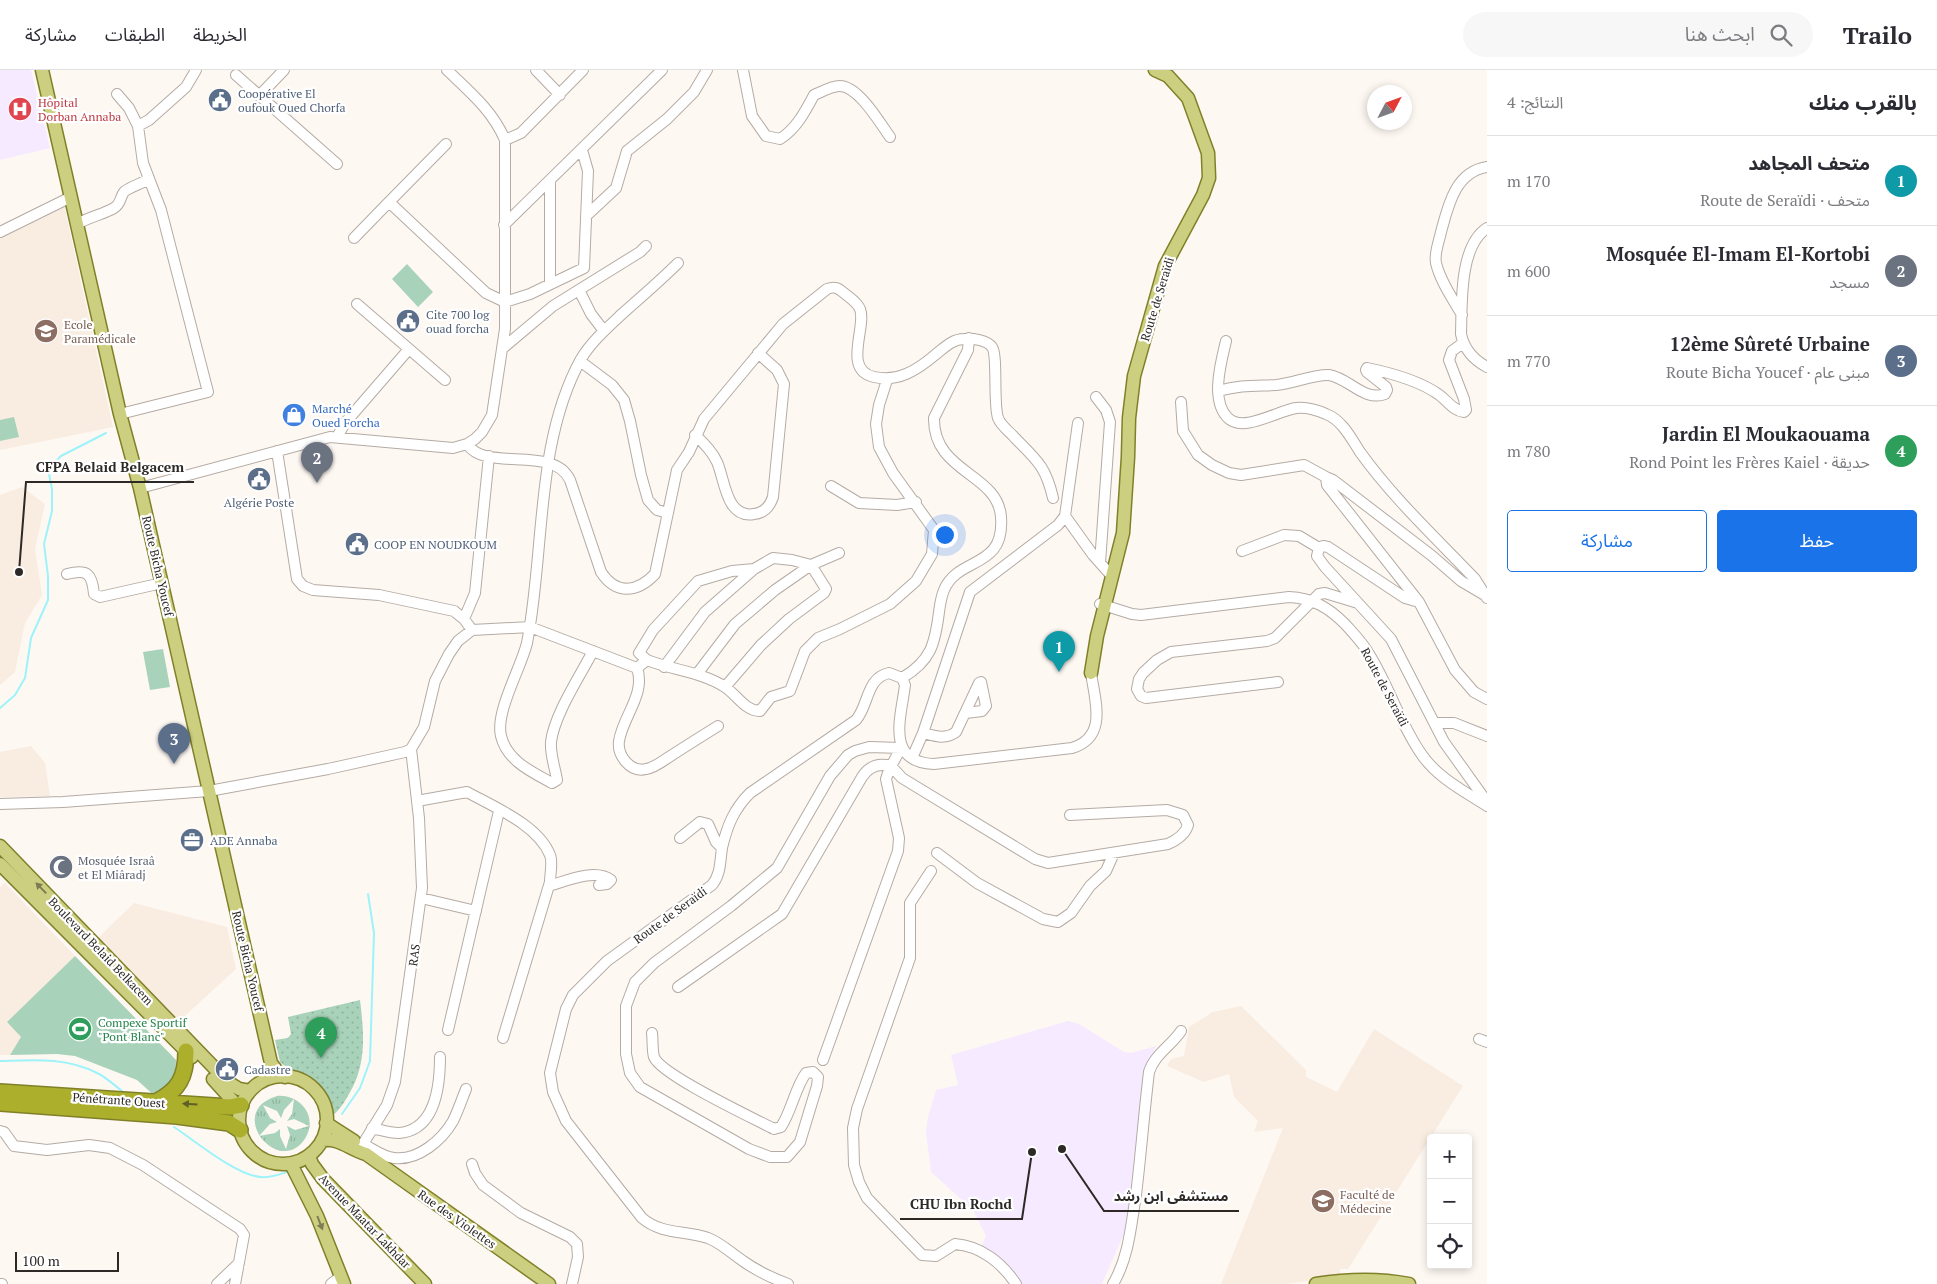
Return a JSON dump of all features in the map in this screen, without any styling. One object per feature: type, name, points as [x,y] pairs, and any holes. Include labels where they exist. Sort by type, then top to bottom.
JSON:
[{"type":"highway","points":[[149,1102],[167,1096],[180,1082],[186,1064],[186,1051]]},
{"type":"highway","name":"Pénétrante Ouest","points":[[0,1092],[240,1107]]},
{"type":"highway","name":"Pénétrante Ouest","points":[[0,1103],[177,1116],[229,1122],[240,1130]]},
{"type":"main road","name":"Route Bicha Youcef","points":[[42,70],[120,414],[140,488],[162,583],[271,1063]]},
{"type":"main road","name":"Route de Seraïdi","points":[[1091,673],[1090,645],[1102,608],[1124,524],[1129,418],[1134,376],[1165,266],[1204,195],[1209,178],[1208,153],[1188,98],[1168,76],[1156,70]]},
{"type":"main road","name":"Route de Seraïdi","points":[[1102,608],[1109,573],[1124,524]]},
{"type":"main road","name":"Boulevard Belaid Belkacem","points":[[0,846],[228,1082],[250,1091]]},
{"type":"main road","name":"Boulevard Belaid Belkacem","points":[[0,864],[240,1107]]},
{"type":"main road","points":[[265,1080],[271,1063],[286,1077]]},
{"type":"main road","points":[[286,1077],[299,1080],[310,1086],[320,1097],[325,1109],[326,1122],[322,1140],[309,1156],[291,1164],[278,1164],[265,1160],[253,1153],[245,1142],[240,1130],[240,1107],[250,1091],[265,1080],[286,1077]]},
{"type":"main road","points":[[326,1122],[362,1149]]},
{"type":"main road","points":[[322,1140],[340,1141],[362,1149]]},
{"type":"main road","name":"Rue des Violettes","points":[[362,1149],[549,1284]]},
{"type":"main road","name":"Avenue Maatar Lakhdar","points":[[309,1156],[312,1164],[323,1179],[425,1284]]},
{"type":"main road","points":[[291,1164],[306,1191],[338,1282]]},
{"type":"main road","points":[[306,1191],[308,1182],[312,1178],[318,1176],[323,1179]]},
{"type":"main road","points":[[1316,1284],[1343,1279],[1393,1281],[1409,1284]]},
{"type":"street","points":[[138,126],[149,120],[186,87],[196,70]]},
{"type":"street","points":[[260,96],[284,70]]},
{"type":"street","points":[[140,488],[324,438],[337,437],[453,448],[467,444],[482,432],[492,415],[505,329],[505,140],[492,116],[477,98],[447,70]]},
{"type":"street","points":[[536,70],[560,95]]},
{"type":"street","points":[[505,140],[521,133],[583,70]]},
{"type":"street","points":[[504,225],[662,70]]},
{"type":"street","points":[[586,216],[616,188],[627,151],[668,119],[694,92],[707,70]]},
{"type":"street","points":[[742,70],[752,116],[766,136],[780,139],[789,134],[805,112],[814,95],[840,86],[853,90],[890,138]]},
{"type":"street","points":[[236,75],[337,164]]},
{"type":"street","points":[[117,94],[129,108],[138,126],[143,163],[161,210],[208,392],[120,414]]},
{"type":"street","points":[[354,238],[446,144]]},
{"type":"street","points":[[389,202],[486,293],[505,302],[530,294],[584,268],[588,171],[582,150]]},
{"type":"street","points":[[1462,315],[1445,285],[1436,263],[1436,254],[1446,212],[1455,189],[1465,177],[1487,167]]},
{"type":"street","points":[[78,224],[87,218],[113,209],[119,204],[124,192],[149,179]]},
{"type":"street","points":[[550,181],[550,284]]},
{"type":"street","points":[[0,232],[71,197]]},
{"type":"street","points":[[1487,218],[1485,230],[1464,267],[1462,315],[1463,343],[1476,361],[1487,367]]},
{"type":"street","points":[[503,348],[553,306],[640,252],[646,246]]},
{"type":"street","points":[[593,651],[560,714],[554,732],[551,743],[557,780],[552,783],[524,768],[508,751],[501,736],[500,722],[524,657],[530,627],[556,419],[571,378],[580,361],[604,330],[678,263]]},
{"type":"street","points":[[467,444],[475,452],[489,456],[549,463],[560,467],[567,475],[601,572],[607,582],[620,589],[635,588],[648,582],[655,574],[677,470],[689,452],[695,435],[704,419],[784,324],[828,289],[834,287],[839,288],[861,310],[857,351],[862,368],[870,376],[887,380],[903,376],[959,339],[969,338],[986,342],[993,348],[995,354],[994,385],[998,419],[1035,458],[1048,477],[1053,498]]},
{"type":"street","points":[[579,290],[591,314],[604,330]]},
{"type":"street","points":[[357,304],[445,380]]},
{"type":"street","points":[[823,1060],[898,851],[899,838],[886,779],[901,748],[899,738],[905,685],[902,678],[923,663],[931,652],[937,634],[942,596],[948,583],[958,573],[988,556],[994,549],[1001,533],[1001,514],[993,495],[948,457],[936,439],[934,429],[934,418],[968,350],[969,338]]},
{"type":"street","points":[[1226,341],[1220,369],[1218,391],[1221,408],[1226,417],[1234,423],[1246,423],[1296,408],[1310,409],[1338,420],[1374,472],[1475,579],[1485,596]]},
{"type":"street","points":[[1218,391],[1238,386],[1276,385],[1326,375],[1338,377],[1368,395],[1385,394],[1386,387],[1367,372],[1367,368],[1401,375],[1438,394],[1454,408],[1464,412],[1466,410],[1464,399],[1449,360],[1452,351],[1463,343]]},
{"type":"street","points":[[337,437],[345,422],[409,349]]},
{"type":"street","points":[[695,435],[704,443],[718,463],[728,498],[738,511],[748,515],[759,513],[768,507],[773,497],[784,384],[777,370],[758,354]]},
{"type":"street","points":[[580,361],[612,385],[624,400],[630,421],[640,476],[648,500],[657,510],[668,513]]},
{"type":"street","points":[[754,569],[732,571],[698,581],[653,630],[639,653],[647,660],[664,667],[697,674],[725,687],[748,708],[760,711],[771,697],[790,691],[805,651],[818,638],[890,604],[916,581],[932,554],[934,530],[894,473],[879,447],[876,424],[879,405],[887,380]]},
{"type":"street","points":[[1096,397],[1106,410],[1110,422],[1100,563]]},
{"type":"street","points":[[1181,402],[1183,431],[1198,455],[1212,465],[1230,473],[1241,475],[1304,465],[1334,480],[1374,513],[1431,555],[1461,581],[1485,596]]},
{"type":"street","points":[[912,758],[923,733],[970,592],[1058,525],[1065,516],[1078,423]]},
{"type":"street","points":[[277,451],[297,579],[303,586],[312,590],[379,595],[439,607],[454,611],[464,619],[472,630]]},
{"type":"street","points":[[464,619],[476,593],[489,456]]},
{"type":"street","points":[[1326,477],[1327,485],[1419,602],[1455,670],[1474,692],[1487,699]]},
{"type":"street","points":[[831,486],[859,503],[897,505],[916,502]]},
{"type":"street","points":[[1065,516],[1109,573]]},
{"type":"street","points":[[1242,550],[1284,535],[1299,536],[1319,548],[1323,546],[1328,547],[1405,598],[1419,602]]},
{"type":"street","points":[[1319,548],[1317,556],[1391,639],[1444,742],[1487,802]]},
{"type":"street","points":[[697,674],[735,624],[775,590],[811,565],[839,552]]},
{"type":"street","points":[[664,667],[705,612],[754,569],[773,558],[811,565],[826,589],[824,593],[788,619],[761,645],[725,687]]},
{"type":"street","points":[[67,574],[80,571],[87,573],[91,579],[94,594],[100,597],[162,583]]},
{"type":"street","points":[[1278,682],[1146,698],[1139,694],[1137,689],[1140,676],[1166,654],[1181,650],[1271,640],[1311,600],[1322,593],[1358,603]]},
{"type":"street","name":"Route de Seraïdi","points":[[1102,608],[1138,619],[1289,597],[1311,600],[1334,614],[1364,645],[1415,745],[1429,764],[1447,780],[1487,806]]},
{"type":"street","points":[[0,804],[63,802],[209,791],[328,769],[405,752],[411,749],[424,727],[435,681],[445,661],[458,641],[472,630],[530,627],[637,668],[640,676],[638,690],[619,742],[622,758],[633,768],[645,770],[652,767],[718,726]]},
{"type":"street","points":[[637,668],[647,660]]},
{"type":"street","name":"Route de Seraïdi","points":[[788,1284],[758,1271],[706,1237],[656,1228],[642,1218],[566,1121],[553,1092],[550,1074],[566,1009],[573,995],[607,961],[712,885],[719,871],[722,848],[734,811],[750,793],[856,720],[864,709],[872,684],[876,678],[889,673],[902,678]]},
{"type":"street","name":"Route de Seraïdi","points":[[901,748],[912,758],[926,764],[934,764],[1079,746],[1090,738],[1096,726],[1097,718],[1091,673]]},
{"type":"street","points":[[923,733],[940,737],[950,736],[956,732],[966,712]]},
{"type":"street","points":[[1435,722],[1454,723],[1487,736]]},
{"type":"street","points":[[652,1034],[654,1057],[661,1065],[691,1085],[774,1129],[781,1127],[786,1119],[798,1092],[801,1080],[806,1073],[813,1072],[818,1077],[816,1091],[800,1142],[787,1157],[770,1157],[749,1149],[640,1087],[630,1072],[626,1054],[626,1006],[635,982],[654,963],[731,906],[777,868],[830,776],[843,759],[861,748],[901,748]]},
{"type":"street","name":"RAS","points":[[362,1149],[372,1128],[387,1105],[395,1082],[421,898],[417,801],[411,749]]},
{"type":"street","points":[[678,986],[782,914],[865,772],[874,766],[880,764],[892,766],[902,778],[1035,859],[1048,863],[1175,841],[1186,831],[1187,820],[1181,814],[1167,810],[1070,815]]},
{"type":"street","points":[[417,801],[467,792],[532,830],[543,842],[551,856],[549,886],[503,1038]]},
{"type":"street","points":[[448,1030],[499,811]]},
{"type":"street","points":[[680,838],[700,822],[708,824],[716,842],[722,848]]},
{"type":"street","points":[[937,853],[977,883],[1043,920],[1051,922],[1063,920],[1071,913],[1090,886],[1106,871],[1114,853]]},
{"type":"street","points":[[932,871],[910,902],[910,958],[857,1109],[853,1128],[854,1164],[859,1182],[867,1198],[922,1255],[936,1256],[955,1244],[972,1247],[983,1252],[1003,1267],[1016,1284]]},
{"type":"street","points":[[549,886],[590,875],[605,876],[610,880],[606,884],[598,885]]},
{"type":"street","points":[[421,898],[476,910]]},
{"type":"street","points":[[1113,1284],[1127,1251],[1133,1220],[1149,1072],[1155,1059],[1176,1039],[1181,1031]]},
{"type":"street","points":[[372,1128],[401,1133],[415,1128],[427,1118],[437,1092],[440,1077],[440,1057]]},
{"type":"street","points":[[362,1149],[394,1158],[403,1158],[420,1153],[441,1136],[453,1122],[466,1088]]},
{"type":"street","points":[[0,1131],[4,1132],[14,1146],[47,1150],[89,1145],[117,1150],[240,1229],[244,1235],[235,1284]]},
{"type":"street","points":[[472,1164],[474,1173],[483,1185],[521,1213],[570,1237],[577,1244],[578,1257],[572,1284]]},
{"type":"street","points":[[218,1284],[239,1263]]},
{"type":"shaded area","name":"Hôpital Dorban Annaba","points":[[0,70],[31,70],[50,148],[0,160]]},
{"type":"shaded area","name":"Ecole Paramédicale","points":[[64,205],[113,427],[0,450],[0,235]]},
{"type":"shaded area","points":[[22,487],[45,504],[35,549],[42,595],[25,623],[15,672],[0,685],[0,495]]},
{"type":"shaded area","points":[[31,746],[45,763],[50,796],[0,797],[0,752]]},
{"type":"shaded area","points":[[5,883],[75,956],[7,1022],[21,1037],[10,1055],[0,1055],[0,887]]},
{"type":"shaded area","points":[[134,903],[227,927],[236,969],[176,1024],[96,940]]},
{"type":"shaded area","name":"Faculté de Médecine","points":[[1241,1006],[1306,1070],[1306,1077],[1337,1092],[1374,1029],[1463,1086],[1433,1134],[1427,1134],[1427,1143],[1348,1269],[1340,1269],[1340,1276],[1287,1284],[1221,1284],[1283,1128],[1254,1132],[1258,1121],[1234,1097],[1229,1074],[1204,1082],[1167,1066],[1171,1059],[1184,1056],[1189,1027],[1213,1012]]},
{"type":"shaded area","points":[[1068,1021],[1079,1024],[1124,1052],[1131,1053],[1156,1046],[1147,1067],[1126,1229],[1102,1284],[1022,1284],[1013,1271],[981,1247],[986,1236],[973,1210],[931,1172],[926,1132],[928,1117],[936,1090],[958,1085],[951,1055]]},
{"type":"green space","points":[[407,264],[433,292],[418,307],[392,279]]},
{"type":"green space","points":[[14,417],[19,437],[0,441],[0,420]]},
{"type":"green space","points":[[163,649],[170,687],[150,690],[143,652]]},
{"type":"green space","name":"Compexe Sportif \"Pont Blanc\"","points":[[75,956],[176,1060],[175,1072],[171,1082],[157,1098],[137,1080],[75,1056],[57,1054],[10,1055],[21,1037],[7,1022]]},
{"type":"green space","points":[[360,1000],[363,1048],[359,1071],[346,1100],[333,1115],[330,1105],[316,1084],[280,1062],[275,1040],[288,1038],[291,1034],[288,1017]]},
{"type":"green space","points":[[277,1096],[294,1099],[284,1110],[281,1118],[277,1111],[263,1105],[270,1118],[277,1122],[270,1124],[260,1135],[256,1127],[255,1115],[262,1104]]},
{"type":"green space","points":[[294,1099],[299,1102],[308,1114],[310,1121],[309,1129],[306,1137],[295,1148],[283,1151],[272,1147],[260,1136],[275,1133],[280,1129],[280,1136],[286,1149],[290,1135],[287,1126],[295,1130],[309,1126],[294,1119],[287,1121],[292,1114]]},
{"type":"waterway","points":[[0,708],[15,695],[25,678],[31,638],[48,600],[48,576],[44,544],[52,511],[52,489],[48,469],[61,456],[106,433]]},
{"type":"waterway","points":[[342,1114],[360,1088],[370,1061],[374,933],[368,894]]},
{"type":"waterway","points":[[0,1061],[25,1060],[73,1064],[100,1075],[122,1091]]},
{"type":"waterway","points":[[174,1127],[240,1171],[261,1177],[287,1172]]},
{"type":"place","name":"Coopérative El oufouk Oued Chorfa","points":[[220,100]]},
{"type":"place","name":"Hôpital Dorban Annaba","points":[[20,109]]},
{"type":"place","name":"Cite 700 log ouad forcha","points":[[408,321]]},
{"type":"place","name":"Ecole Paramédicale","points":[[46,331]]},
{"type":"place","name":"Marché Oued Forcha","points":[[294,415]]},
{"type":"place","name":"Algérie Poste","points":[[259,479]]},
{"type":"place","name":"Mosquée El-Imam El-Kortobi","points":[[317,483]]},
{"type":"place","name":"COOP EN NOUDKOUM","points":[[357,544]]},
{"type":"place","name":"CFPA Belaid Belgacem","points":[[19,572]]},
{"type":"place","name":"متحف المجاهد","points":[[1059,672]]},
{"type":"place","name":"12ème Sûreté Urbaine","points":[[174,764]]},
{"type":"place","name":"ADE Annaba","points":[[192,840]]},
{"type":"place","name":"Mosquée Israâ et El Miâradj","points":[[61,867]]},
{"type":"place","name":"Compexe Sportif \"Pont Blanc\"","points":[[80,1029]]},
{"type":"place","name":"Jardin El Moukaouama","points":[[321,1058]]},
{"type":"place","name":"Cadastre","points":[[227,1069]]},
{"type":"place","name":"مستشفى ابن رشد","points":[[1062,1149]]},
{"type":"place","name":"CHU Ibn Rochd","points":[[1032,1152]]},
{"type":"place","name":"Faculté de Médecine","points":[[1323,1201]]}]
